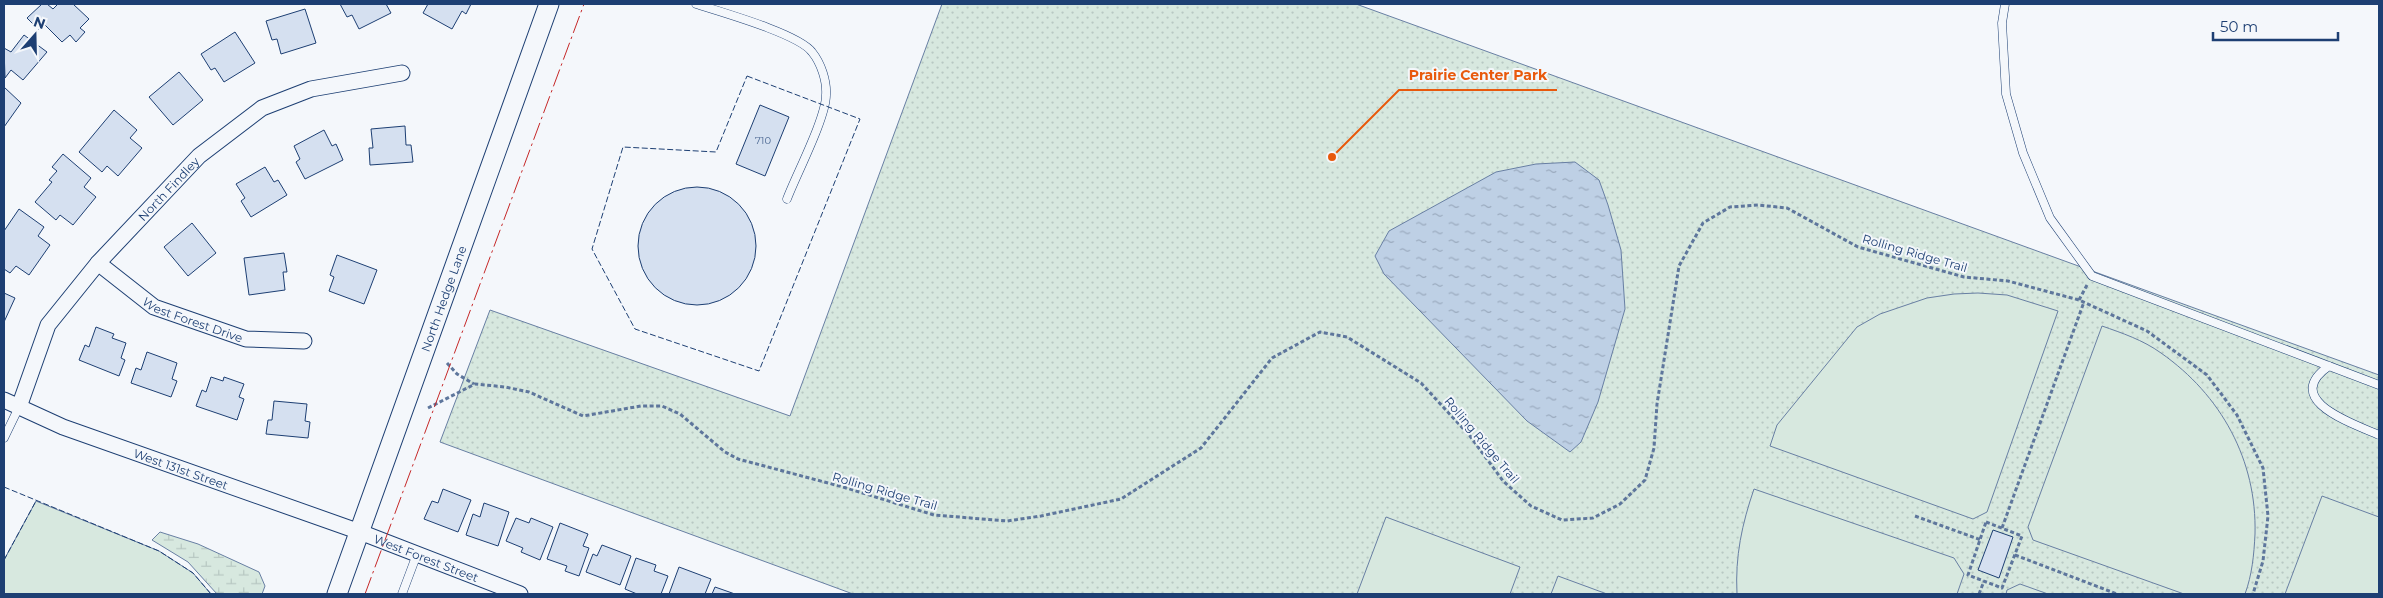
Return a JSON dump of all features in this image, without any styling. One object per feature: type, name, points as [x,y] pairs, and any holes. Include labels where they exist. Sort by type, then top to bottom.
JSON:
[{"type":"street","name":"North Hedge Lane","points":[[336,594],[360,532],[549,4]]},
{"type":"street","name":"North Findley","points":[[19,407],[48,325],[98,263],[199,156],[262,108],[311,89],[402,73]]},
{"type":"street","name":"West Forest Drive","points":[[98,263],[154,306],[246,339],[304,341]]},
{"type":"street","name":"West 131st Street","points":[[4,400],[63,426],[360,532]]},
{"type":"street","name":"West Forest Street","points":[[360,532],[513,593]]},
{"type":"lane","points":[[696,4],[794,39],[812,51],[823,72],[825,101],[817,126],[787,198]]},
{"type":"lane","points":[[2005,4],[2002,23],[2006,94],[2023,153],[2050,218],[2092,276],[2379,385]]},
{"type":"lane","points":[[2329,366],[2318,374],[2314,386],[2314,396],[2320,406],[2379,435]]},
{"type":"lane","points":[[4,438],[19,407]]},
{"type":"lane","points":[[402,594],[417,554]]},
{"type":"path","name":"Rolling Ridge Trail","points":[[447,363],[457,374],[475,384],[505,387],[528,392],[583,416],[641,406],[662,406],[680,414],[725,452],[738,459],[842,487],[934,515],[998,520],[1041,516],[1121,499],[1201,448],[1272,358],[1320,332],[1347,337],[1421,383],[1470,436],[1503,481],[1531,506],[1562,520],[1593,518],[1620,504],[1645,480],[1654,448],[1657,404],[1679,266],[1703,223],[1730,207],[1758,204],[1787,208],[1858,247],[1964,277],[2008,281],[2084,302],[2147,331],[2200,370],[2207,376],[2237,415],[2263,468],[2268,516],[2263,561],[2253,594]]},
{"type":"path","points":[[2002,528],[2084,302]]},
{"type":"path","points":[[428,408],[475,384]]},
{"type":"path","points":[[1916,516],[1981,540]]},
{"type":"path","points":[[1986,522],[2022,536],[2002,588],[1968,575],[1981,540],[1986,522]]},
{"type":"path","points":[[2015,556],[2116,594]]},
{"type":"path","points":[[1979,594],[1984,581]]},
{"type":"green space","points":[[942,4],[1356,4],[2379,375],[2379,594],[853,594],[440,442],[490,310],[790,416]]},
{"type":"green space","points":[[1978,293],[2007,295],[2058,311],[1987,512],[1973,519],[1770,446],[1777,425],[1857,327],[1880,314],[1927,298]]},
{"type":"green space","points":[[2102,326],[2147,344],[2182,370],[2218,409],[2231,432],[2242,455],[2250,480],[2254,507],[2255,534],[2253,557],[2245,594],[2184,594],[2033,540],[2028,527]]},
{"type":"green space","points":[[1754,489],[1954,558],[1964,574],[1957,594],[1737,594],[1737,566],[1740,540]]},
{"type":"green space","points":[[2322,496],[2379,517],[2379,594],[2285,594]]},
{"type":"green space","points":[[36,501],[159,551],[193,573],[211,594],[4,594],[4,560]]},
{"type":"green space","points":[[1386,517],[1520,567],[1510,594],[1357,594]]},
{"type":"green space","points":[[160,532],[198,544],[259,572],[265,586],[262,594],[217,594],[188,562],[152,540]]},
{"type":"green space","points":[[1558,576],[1607,594],[1551,594]]},
{"type":"green space","points":[[2020,584],[2048,594],[2006,594],[2007,590]]},
{"type":"water","points":[[1575,162],[1599,180],[1608,205],[1621,250],[1625,309],[1598,402],[1581,442],[1570,452],[1527,421],[1384,274],[1375,256],[1389,231],[1496,172],[1536,164]]},
{"type":"building","points":[[42,4],[47,4],[53,9],[58,4],[73,4],[89,19],[80,28],[85,32],[76,42],[70,35],[62,42],[44,24],[39,30],[27,18]]},
{"type":"building","points":[[340,4],[386,4],[391,13],[359,29],[352,15],[347,17]]},
{"type":"building","points":[[428,4],[471,4],[466,14],[462,11],[452,29],[423,13]]},
{"type":"building","points":[[305,9],[316,43],[281,54],[277,39],[272,40],[266,21]]},
{"type":"building","points":[[235,32],[255,63],[224,82],[215,68],[211,70],[201,54]]},
{"type":"building","points":[[24,35],[47,52],[23,80],[11,70],[5,78],[4,48],[11,52]]},
{"type":"building","points":[[179,72],[203,100],[173,125],[149,97]]},
{"type":"building","points":[[4,87],[21,103],[4,127]]},
{"type":"building","points":[[760,105],[789,117],[765,176],[736,164]]},
{"type":"building","points":[[114,110],[137,130],[130,138],[142,148],[118,176],[107,166],[102,172],[79,152]]},
{"type":"building","points":[[405,126],[406,145],[411,145],[413,162],[370,165],[369,148],[373,148],[371,129]]},
{"type":"building","points":[[324,130],[332,146],[336,144],[343,160],[305,179],[296,162],[300,159],[294,146]]},
{"type":"building","points":[[63,154],[91,178],[84,187],[96,197],[73,225],[60,215],[56,220],[35,202],[52,182],[49,180],[57,171],[52,167]]},
{"type":"building","points":[[265,167],[274,182],[278,180],[287,195],[251,217],[241,201],[245,198],[236,184]]},
{"type":"building","points":[[697,187],[720,192],[739,204],[751,223],[756,246],[751,269],[739,288],[720,300],[697,305],[674,300],[655,288],[643,269],[638,246],[643,223],[655,204],[674,192]]},
{"type":"building","points":[[19,209],[44,227],[38,236],[50,245],[29,275],[16,266],[10,273],[4,269],[4,231]]},
{"type":"building","points":[[192,223],[216,253],[188,276],[164,247]]},
{"type":"building","points":[[284,253],[287,272],[283,272],[285,290],[249,295],[244,258]]},
{"type":"building","points":[[337,255],[377,270],[364,304],[329,291],[334,277],[330,275]]},
{"type":"building","points":[[4,293],[15,298],[4,322]]},
{"type":"building","points":[[96,327],[114,334],[112,338],[126,343],[121,358],[125,360],[119,376],[79,360],[85,345],[89,347]]},
{"type":"building","points":[[147,352],[177,363],[172,379],[177,381],[171,397],[131,383],[136,368],[141,370]]},
{"type":"building","points":[[211,377],[223,381],[224,377],[244,384],[239,397],[244,399],[237,420],[196,406],[202,390],[206,392]]},
{"type":"building","points":[[274,401],[307,404],[305,421],[310,422],[308,438],[266,434],[268,420],[272,420]]},
{"type":"building","points":[[443,489],[471,500],[458,532],[424,519],[432,501],[438,503]]},
{"type":"building","points":[[484,503],[509,512],[498,546],[466,535],[473,514],[480,517]]},
{"type":"building","points":[[516,518],[529,523],[531,518],[553,527],[540,560],[521,552],[523,548],[506,541]]},
{"type":"building","points":[[560,523],[588,534],[583,546],[589,548],[579,576],[565,571],[567,566],[547,559]]},
{"type":"building","points":[[1993,530],[2013,537],[1999,578],[1978,570]]},
{"type":"building","points":[[602,545],[631,556],[620,585],[586,572],[593,554],[597,556]]},
{"type":"building","points":[[636,558],[656,565],[654,571],[668,576],[661,594],[637,594],[625,589]]},
{"type":"building","points":[[679,567],[711,579],[705,594],[669,594]]},
{"type":"building","points":[[715,587],[735,594],[712,594]]},
{"type":"fence","points":[[747,76],[860,119],[759,371],[635,329],[592,249],[623,147],[716,152],[747,76]]},
{"type":"fence","points":[[4,487],[159,551],[193,573],[211,594]]},
{"type":"fence","points":[[4,560],[36,501]]},
{"type":"power","points":[[365,594],[584,4]]},
{"type":"place","name":"Prairie Center Park","points":[[1332,157]]}]
